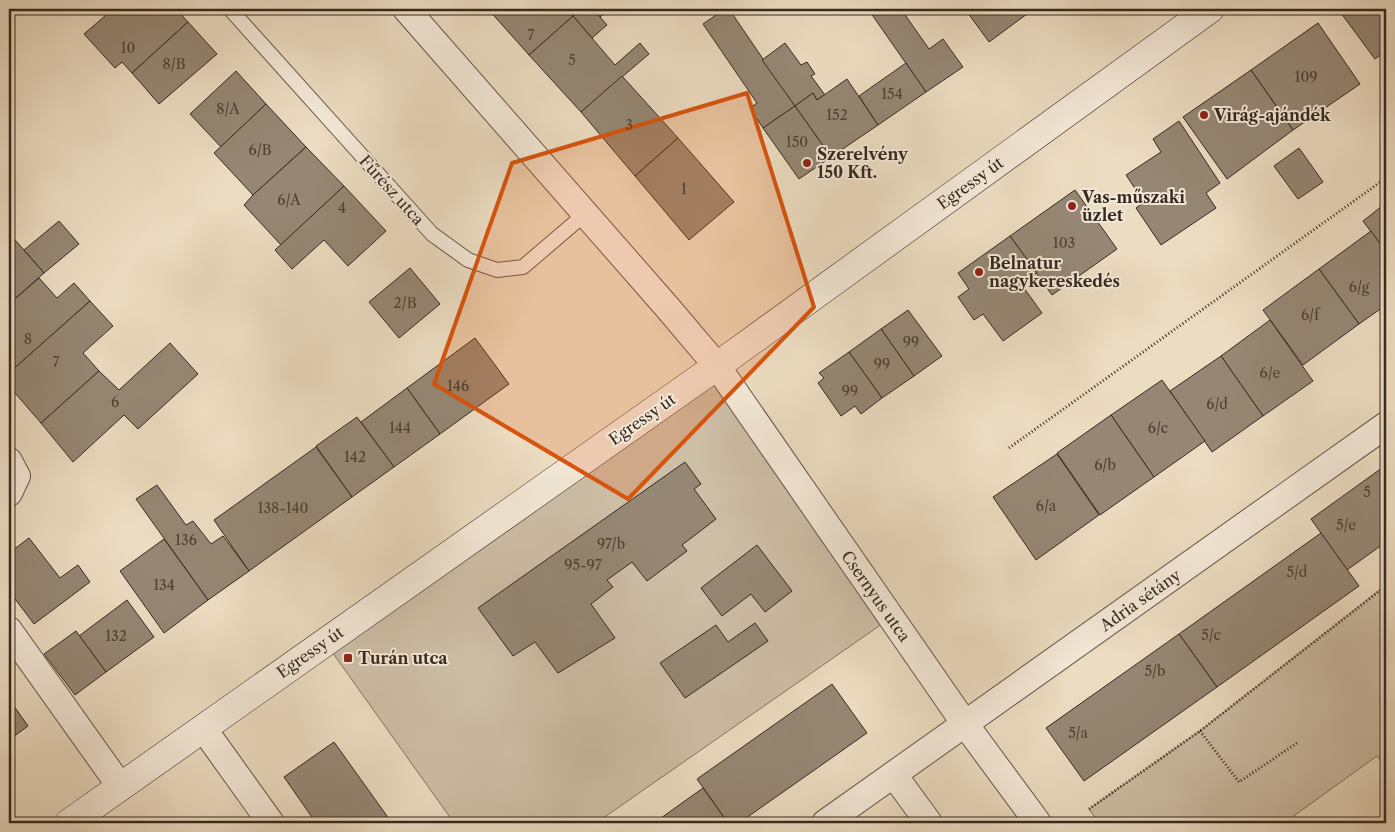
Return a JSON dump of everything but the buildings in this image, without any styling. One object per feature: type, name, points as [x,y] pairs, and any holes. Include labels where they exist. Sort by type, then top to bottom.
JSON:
[{"type":"street","points":[[406,9],[717,366]]},
{"type":"street","name":"Egressy út","points":[[69,823],[717,366],[1210,9]]},
{"type":"street","name":"Csernyus utca","points":[[717,366],[965,724],[1038,823]]},
{"type":"street","name":"Adria sétány","points":[[825,823],[1386,426]]},
{"type":"street","points":[[9,461],[17,476],[9,493]]},
{"type":"street","points":[[9,630],[120,786]]},
{"type":"street","points":[[203,728],[271,823]]},
{"type":"street","points":[[894,775],[929,823]]},
{"type":"lane","name":"Fűrész utca","points":[[230,9],[432,234],[468,260],[497,270],[524,267],[585,214]]},
{"type":"path","points":[[1009,448],[1386,178]]},
{"type":"path","points":[[1089,809],[1200,731],[1386,586]]},
{"type":"path","points":[[1200,731],[1239,782],[1297,743]]},
{"type":"highlighted area","points":[[747,93],[814,307],[628,499],[434,384],[512,163]]},
{"type":"shaded area","points":[[717,366],[892,617],[596,823],[454,823],[325,642]]},
{"type":"shaded area","points":[[1386,585],[1386,768],[1377,756],[1284,823],[1099,823],[1089,809],[1200,731]]},
{"type":"place","name":"Virág-ajándék","points":[[1204,115]]},
{"type":"place","name":"Szerelvény 150 Kft.","points":[[807,163]]},
{"type":"place","name":"Vas-műszaki üzlet","points":[[1072,206]]},
{"type":"place","name":"Belnatur nagykereskedés","points":[[979,272]]},
{"type":"place","name":"Turán utca","points":[[348,658]]}]
